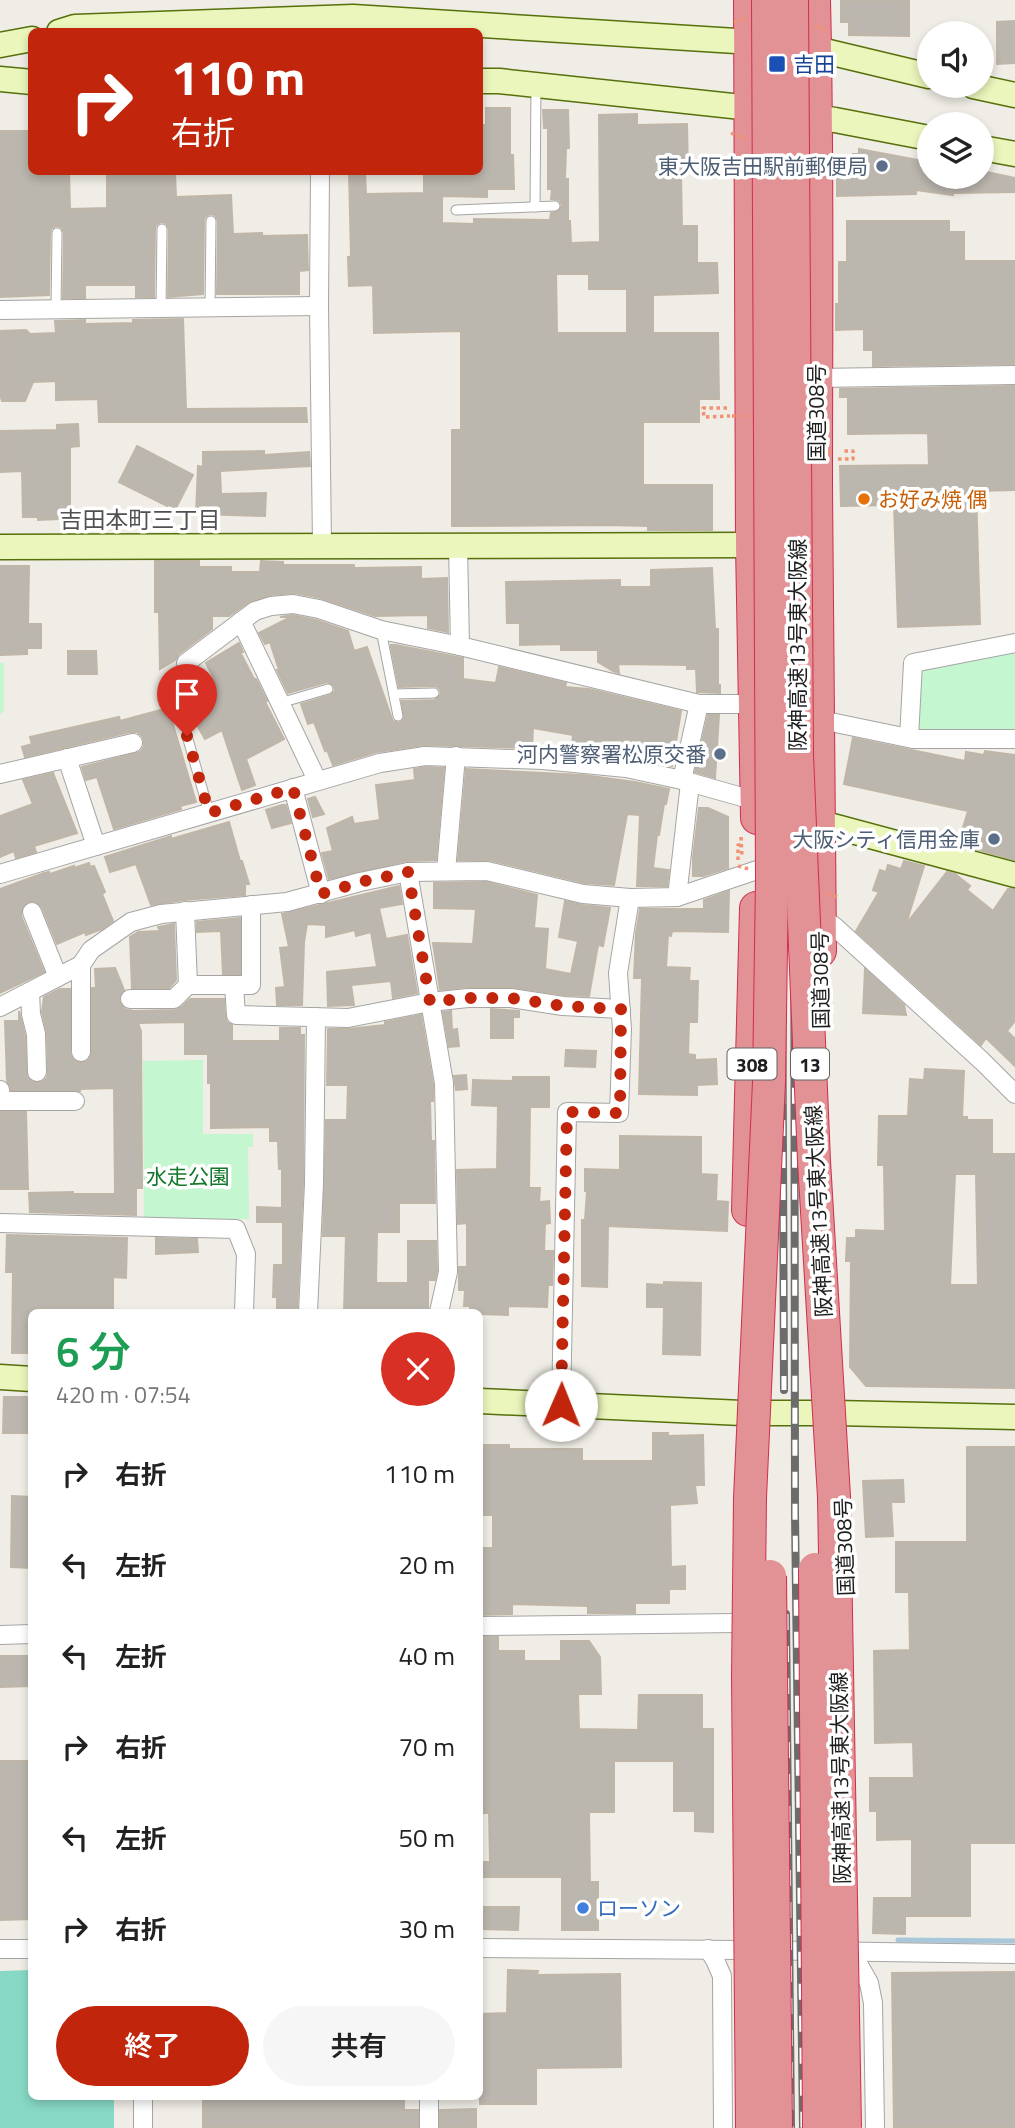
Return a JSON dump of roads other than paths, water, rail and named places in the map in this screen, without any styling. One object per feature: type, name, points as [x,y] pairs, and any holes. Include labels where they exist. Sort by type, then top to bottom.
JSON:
[{"type":"highway","name":"308","points":[[745,2128],[733,2005],[742,1950],[738,1623],[745,861],[756,801],[750,0]]},
{"type":"highway","name":"阪神高速13号東大阪線","points":[[752,2128],[748,1690],[750,1498],[769,1082],[772,866],[768,0]]},
{"type":"highway","name":"阪神高速13号東大阪線","points":[[792,0],[797,755],[814,1161],[834,1497],[845,2128]]},
{"type":"highway","name":"国道308号","points":[[814,0],[817,118],[816,719],[822,1184],[847,1616],[853,2128]]},
{"type":"highway","points":[[769,1082],[770,1576],[776,2128]]},
{"type":"highway","points":[[814,1161],[819,2128]]},
{"type":"street","points":[[72,28],[353,8],[816,49],[917,73]]},
{"type":"street","points":[[0,45],[28,40]]},
{"type":"street","points":[[0,79],[28,82]]},
{"type":"street","points":[[483,81],[751,108],[917,136]]},
{"type":"street","points":[[994,90],[1015,95]]},
{"type":"street","points":[[994,151],[1015,155]]},
{"type":"street","points":[[320,175],[318,306],[322,545]]},
{"type":"street","points":[[0,310],[318,306]]},
{"type":"street","points":[[816,378],[1015,375]]},
{"type":"street","points":[[458,545],[460,646]]},
{"type":"street","points":[[0,547],[752,545]]},
{"type":"street","points":[[186,663],[255,611],[293,604],[319,609],[381,630],[460,646],[699,704],[755,704]]},
{"type":"street","points":[[241,621],[317,780]]},
{"type":"street","points":[[909,738],[913,663],[1015,643]]},
{"type":"street","points":[[677,897],[686,782],[699,704]]},
{"type":"street","points":[[816,719],[909,738],[1015,739]]},
{"type":"street","points":[[0,774],[133,743]]},
{"type":"street","points":[[0,874],[380,763],[425,756],[456,756],[543,760],[626,768],[756,801],[819,823],[1015,874]]},
{"type":"street","points":[[446,872],[456,756]]},
{"type":"street","points":[[67,758],[96,846]]},
{"type":"street","points":[[293,788],[321,894]]},
{"type":"street","points":[[0,1007],[81,965],[91,950],[131,922],[186,911],[287,902],[408,872],[487,870],[583,894],[630,898],[677,897],[745,861]]},
{"type":"street","points":[[408,872],[443,1083],[448,1272],[440,1309]]},
{"type":"street","points":[[561,1405],[567,1112],[620,1113],[621,1009],[618,972],[630,898]]},
{"type":"street","points":[[130,999],[174,999],[188,985],[251,985],[251,905]]},
{"type":"street","points":[[186,911],[188,985]]},
{"type":"street","points":[[32,912],[58,977]]},
{"type":"street","points":[[819,915],[1015,1094]]},
{"type":"street","points":[[81,965],[81,1052]]},
{"type":"street","points":[[234,985],[236,1015],[348,1018],[430,1002],[468,998],[511,998],[563,1006],[621,1009]]},
{"type":"street","points":[[30,992],[31,1014],[36,1034],[37,1072]]},
{"type":"street","points":[[308,1309],[314,1184],[316,1017]]},
{"type":"street","points":[[0,1090],[1,1101],[75,1101]]},
{"type":"street","points":[[0,1223],[236,1229],[246,1254],[244,1309]]},
{"type":"street","points":[[0,1377],[28,1379]]},
{"type":"street","points":[[483,1401],[742,1413],[1015,1418]]},
{"type":"street","points":[[483,1626],[738,1623]]},
{"type":"street","points":[[0,1635],[28,1634]]},
{"type":"street","points":[[483,1948],[1015,1954]]},
{"type":"street","points":[[0,1949],[28,1949]]},
{"type":"street","points":[[708,1950],[715,1960],[733,2005],[723,2128]]},
{"type":"street","points":[[852,1953],[869,1983],[873,2003],[875,2128]]},
{"type":"street","points":[[143,2100],[143,2128]]},
{"type":"street","points":[[429,2100],[429,2128]]},
{"type":"lane","points":[[535,207],[536,85]]},
{"type":"lane","points":[[456,209],[555,206]]},
{"type":"lane","points":[[210,307],[211,221]]},
{"type":"lane","points":[[161,308],[162,229]]},
{"type":"lane","points":[[56,309],[57,233]]},
{"type":"lane","points":[[381,630],[398,716]]},
{"type":"lane","points":[[281,703],[328,689]]},
{"type":"lane","points":[[394,694],[434,692]]},
{"type":"lane","points":[[187,736],[209,813]]},
{"type":"waterway","points":[[898,1940],[1015,1941]]},
{"type":"railway","points":[[772,0],[781,700],[784,1390]]},
{"type":"railway","points":[[783,0],[783,64],[789,167],[794,700],[795,1515],[803,2128]]},
{"type":"railway","points":[[786,1614],[791,2128]]},
{"type":"place","name":"吉田","points":[[777,64]]},
{"type":"place","name":"東大阪吉田駅前郵便局","points":[[882,166]]},
{"type":"place","name":"お好み焼 偶","points":[[864,499]]},
{"type":"place","name":"河内警察署松原交番","points":[[720,754]]},
{"type":"place","name":"大阪シティ信用金庫","points":[[994,839]]},
{"type":"place","name":"ローソン","points":[[583,1908]]},
{"type":"district","name":"吉田本町三丁目","points":[[140,519]]},
{"type":"park label","name":"水走公園","points":[[188,1176]]}]
